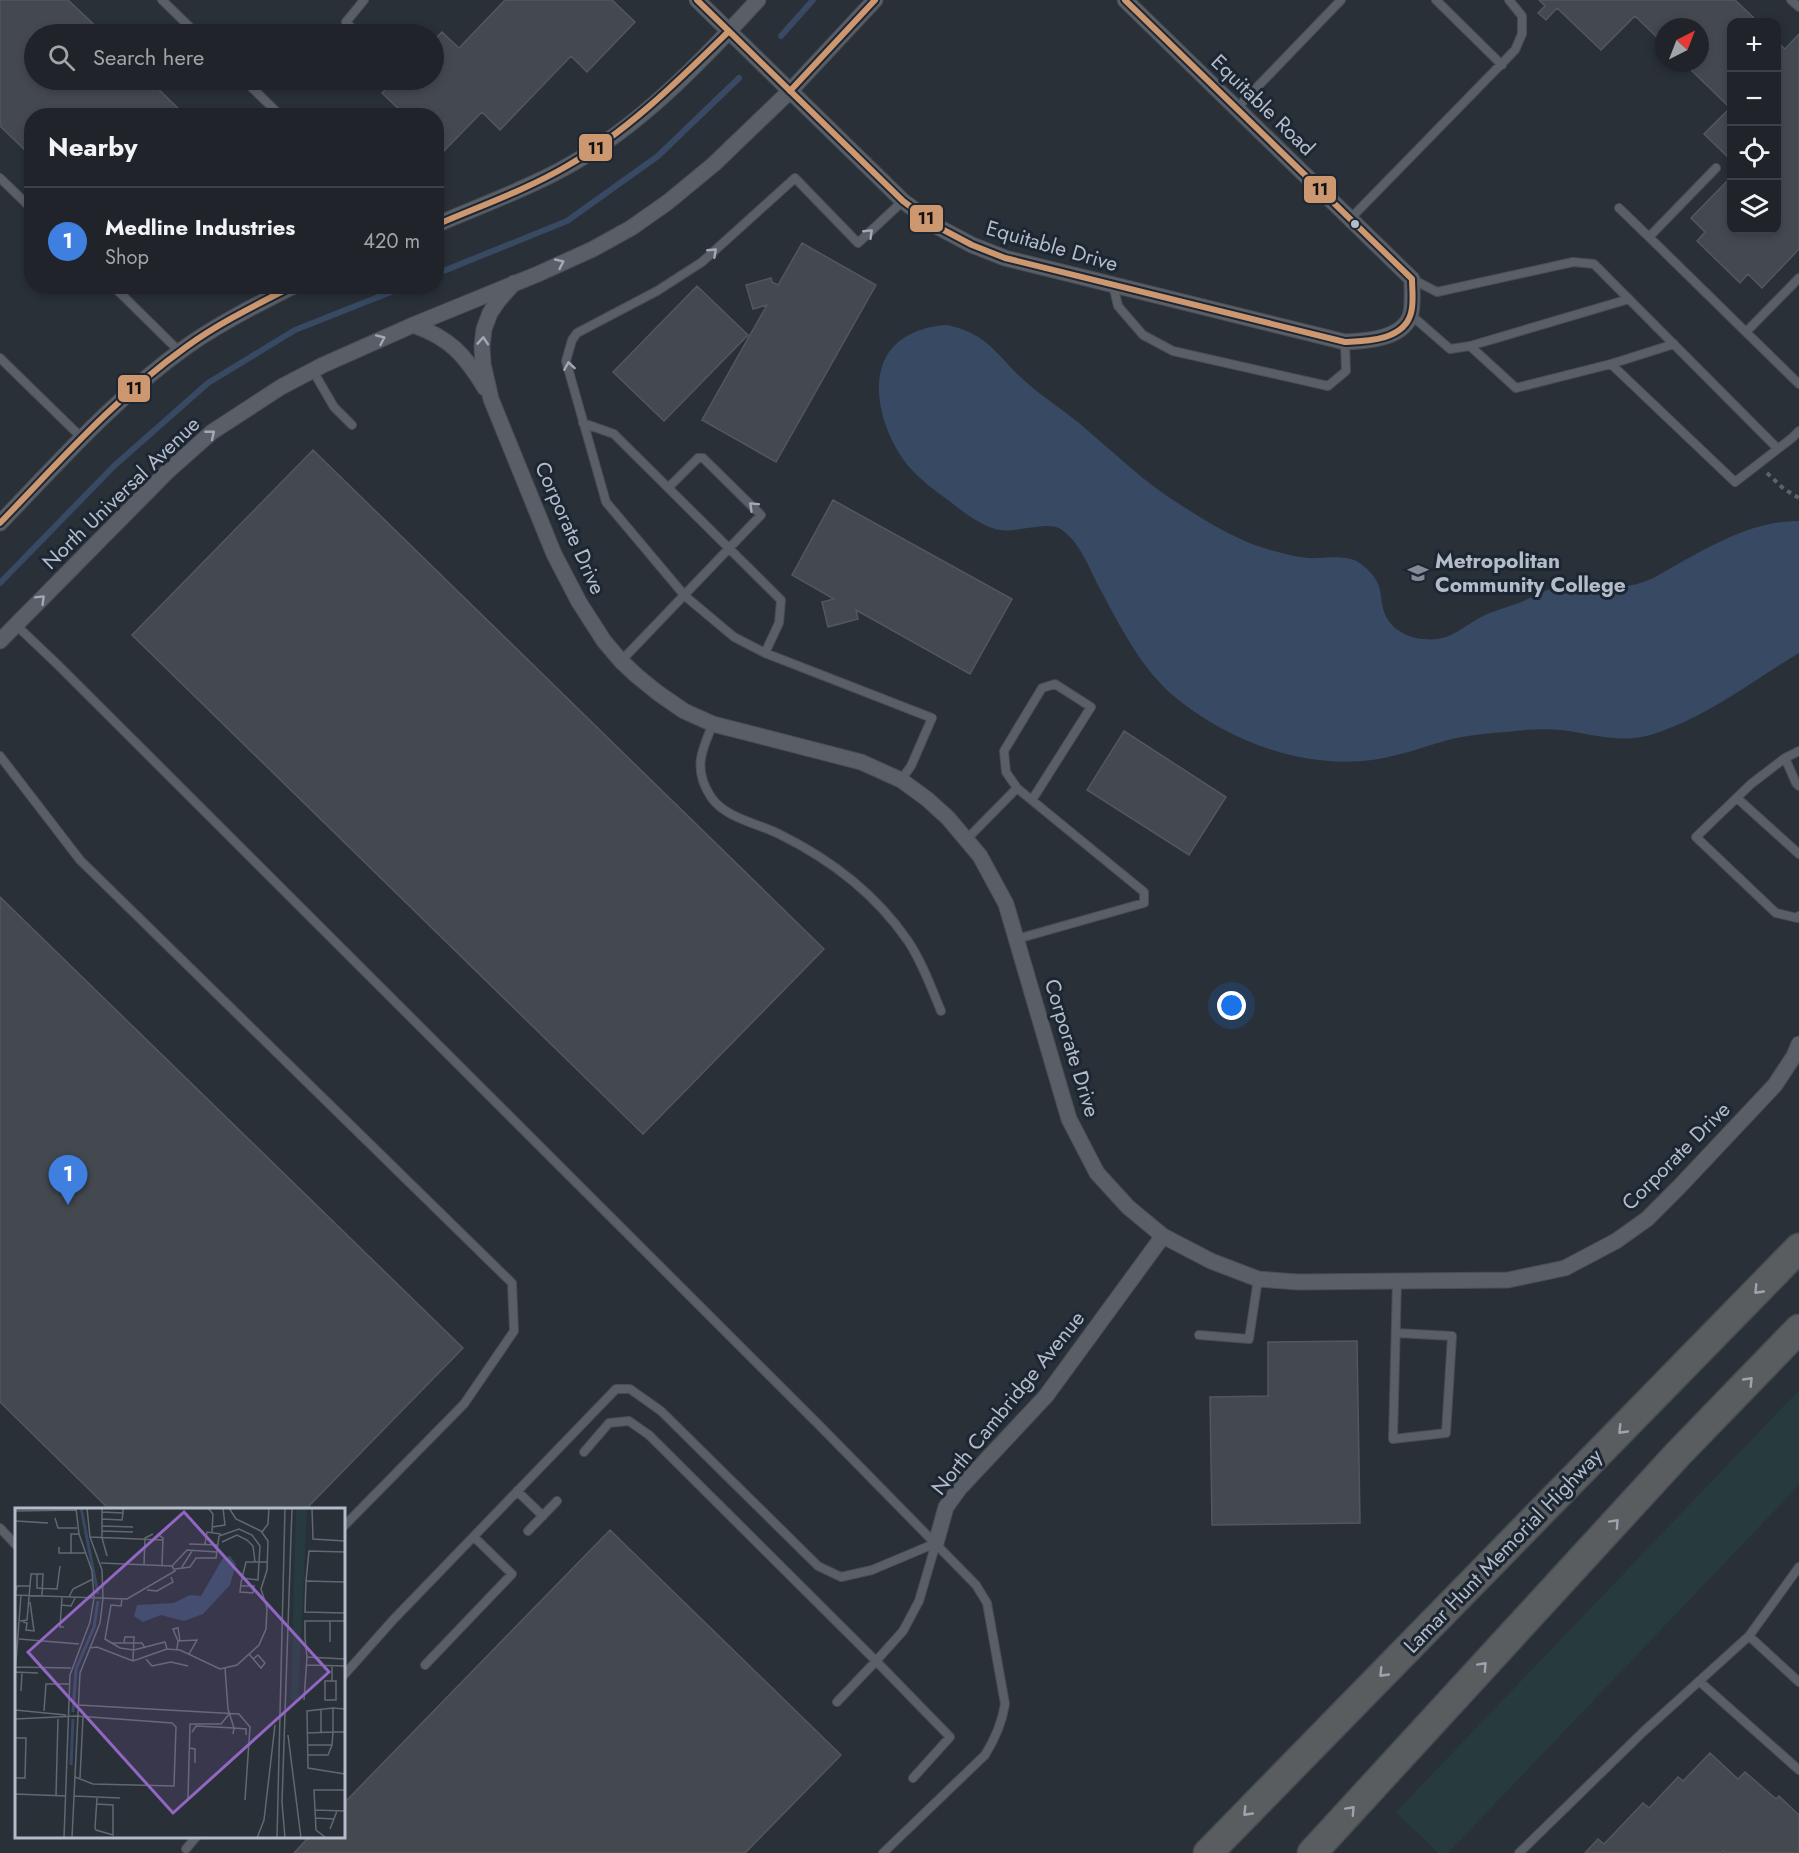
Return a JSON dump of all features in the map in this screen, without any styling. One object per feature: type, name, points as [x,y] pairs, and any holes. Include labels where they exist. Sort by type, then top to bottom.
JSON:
[{"type":"highway","name":"Lamar Hunt Memorial Highway","points":[[1208,1851],[1799,1248]]},
{"type":"highway","points":[[1312,1853],[1678,1454],[1799,1329]]},
{"type":"street","points":[[697,0],[729,31]]},
{"type":"street","points":[[444,221],[566,167],[618,133],[655,103],[758,0]]},
{"type":"street","name":"North Universal Avenue","points":[[0,640],[167,472],[212,432],[271,393],[312,371],[413,325],[592,249],[631,228],[714,165],[790,92],[874,0]]},
{"type":"street","name":"Equitable Road","points":[[1125,0],[1412,279]]},
{"type":"street","name":"Equitable Drive","points":[[729,31],[903,201],[938,227],[972,245],[1005,258],[1345,342],[1367,340],[1399,331],[1411,315]]},
{"type":"street","points":[[1411,315],[1412,279]]},
{"type":"street","name":"Corporate Drive","points":[[491,399],[483,364],[484,329],[490,313],[514,283]]},
{"type":"street","points":[[0,523],[134,388],[180,352],[237,315],[278,294]]},
{"type":"street","name":"Corporate Drive","points":[[413,325],[447,341],[470,364],[491,399],[554,554],[579,602],[604,641],[621,661],[658,693],[684,711],[713,724],[861,762],[901,780],[948,818],[980,856],[1006,904],[1069,1119],[1097,1173],[1128,1207],[1164,1236],[1211,1261],[1258,1279],[1298,1282],[1508,1280],[1565,1268],[1616,1241],[1647,1219],[1775,1086],[1799,1044]]},
{"type":"street","name":"North Cambridge Avenue","points":[[936,1543],[946,1507],[959,1489],[1046,1396],[1164,1236]]},
{"type":"lane","points":[[162,0],[187,24]]},
{"type":"lane","points":[[348,24],[346,22],[364,0]]},
{"type":"lane","points":[[1236,109],[1341,0]]},
{"type":"lane","points":[[1436,0],[1502,65]]},
{"type":"lane","points":[[1350,219],[1515,50],[1522,34],[1522,16],[1509,0]]},
{"type":"lane","points":[[1791,0],[1799,8]]},
{"type":"lane","points":[[254,90],[273,108]]},
{"type":"lane","points":[[1649,237],[1716,168]]},
{"type":"lane","points":[[0,178],[24,200]]},
{"type":"lane","points":[[901,780],[932,718],[765,653],[734,637],[685,596],[606,502],[566,361],[572,340],[577,333],[657,291],[702,262],[795,178],[858,243],[903,201]]},
{"type":"lane","points":[[1619,208],[1799,384]]},
{"type":"lane","points":[[1412,279],[1437,292],[1573,261],[1594,264],[1778,449]]},
{"type":"lane","points":[[1746,332],[1799,278]]},
{"type":"lane","points":[[1113,285],[1118,306],[1143,335],[1173,351],[1328,386],[1346,371],[1345,342]]},
{"type":"lane","points":[[120,294],[180,352]]},
{"type":"lane","points":[[1411,315],[1450,349],[1470,346],[1629,299]]},
{"type":"lane","points":[[1470,346],[1516,388],[1611,364],[1674,344]]},
{"type":"lane","points":[[0,358],[82,438]]},
{"type":"lane","points":[[1611,364],[1735,482],[1799,431]]},
{"type":"lane","points":[[312,371],[330,401],[352,425]]},
{"type":"lane","points":[[583,423],[614,434],[781,600],[779,623],[765,653]]},
{"type":"lane","points":[[621,661],[761,515],[703,458],[698,458],[668,488]]},
{"type":"lane","points":[[16,625],[936,1543],[976,1586],[987,1603],[1005,1704],[1002,1720],[985,1755],[883,1853]]},
{"type":"lane","points":[[1017,939],[1144,903],[1144,892],[1017,788],[1006,772],[1004,751],[1042,688],[1055,684],[1091,707],[1032,800]]},
{"type":"lane","points":[[713,724],[699,765],[702,779],[712,798],[727,812],[778,833],[809,850],[840,869],[857,884],[908,941],[927,977],[941,1011]]},
{"type":"lane","points":[[1799,751],[1785,758],[1751,784],[1696,837],[1776,913],[1797,918],[1799,916]]},
{"type":"lane","points":[[0,756],[80,860],[512,1283],[514,1331],[464,1404],[345,1525]]},
{"type":"lane","points":[[1785,758],[1799,786]]},
{"type":"lane","points":[[966,840],[1017,788]]},
{"type":"lane","points":[[1737,798],[1799,854]]},
{"type":"lane","points":[[1199,1335],[1249,1339],[1258,1279]]},
{"type":"lane","points":[[1396,1333],[1452,1336],[1446,1433],[1393,1438],[1397,1281]]},
{"type":"lane","points":[[345,1674],[393,1620],[616,1389],[630,1389],[661,1411],[818,1566],[841,1577],[872,1570],[936,1543]]},
{"type":"lane","points":[[584,1452],[609,1423],[629,1421],[649,1435],[950,1737],[913,1778]]},
{"type":"lane","points":[[517,1491],[543,1516]]},
{"type":"lane","points":[[528,1531],[557,1501]]},
{"type":"lane","points":[[0,1528],[15,1544]]},
{"type":"lane","points":[[424,1665],[512,1574],[474,1537]]},
{"type":"lane","points":[[837,1702],[903,1631],[919,1601],[936,1543]]},
{"type":"lane","points":[[1519,1853],[1643,1731],[1749,1636],[1799,1567]]},
{"type":"lane","points":[[1749,1636],[1799,1682]]},
{"type":"lane","points":[[1699,1681],[1799,1770]]},
{"type":"lane","points":[[186,1849],[195,1838]]},
{"type":"path","points":[[1758,465],[1784,489],[1799,498]]},
{"type":"green space","points":[[1799,1390],[1799,1485],[1448,1853],[1438,1853],[1396,1812]]},
{"type":"water","points":[[947,325],[962,329],[983,340],[1026,382],[1146,480],[1207,521],[1263,548],[1308,558],[1346,558],[1361,564],[1377,581],[1385,615],[1393,626],[1404,634],[1433,639],[1449,636],[1487,614],[1553,588],[1574,585],[1626,586],[1642,583],[1707,548],[1751,529],[1782,522],[1799,521],[1799,653],[1727,699],[1682,723],[1641,737],[1621,738],[1547,729],[1526,730],[1462,737],[1383,758],[1346,762],[1293,756],[1268,749],[1219,727],[1176,698],[1164,687],[1132,646],[1084,556],[1062,530],[1048,526],[1012,530],[988,527],[959,509],[910,468],[894,444],[883,416],[879,386],[881,372],[890,351],[903,338],[920,330]]},
{"type":"building","points":[[0,0],[68,0],[93,24],[24,24],[24,90],[159,90],[178,108],[24,108],[24,149],[0,126]]},
{"type":"building","points":[[505,0],[612,0],[635,22],[587,72],[571,56],[500,130],[482,112],[444,151],[444,108],[398,108],[382,93],[385,90],[444,90],[444,34],[459,48]]},
{"type":"building","points":[[1539,0],[1735,0],[1754,18],[1727,18],[1727,105],[1693,72],[1709,72],[1709,18],[1655,18],[1655,35],[1635,16],[1601,50],[1557,8],[1546,20],[1538,13],[1545,6]]},
{"type":"building","points":[[1799,34],[1799,249],[1762,288],[1748,274],[1740,283],[1697,241],[1705,232],[1691,218],[1727,181],[1727,234],[1781,234],[1781,45],[1785,49]]},
{"type":"building","points":[[1727,111],[1727,156],[1704,134]]},
{"type":"building","points":[[802,243],[876,285],[776,462],[702,420],[767,305],[753,309],[746,285],[771,278],[772,282],[778,285]]},
{"type":"building","points":[[697,286],[748,335],[664,421],[613,372]]},
{"type":"building","points":[[313,450],[824,949],[643,1134],[132,635]]},
{"type":"building","points":[[833,500],[1012,599],[970,674],[856,610],[858,619],[828,627],[822,602],[834,599],[792,575]]},
{"type":"building","points":[[1124,731],[1226,797],[1189,855],[1087,790]]},
{"type":"building","points":[[0,897],[463,1348],[307,1508],[108,1508],[0,1402]]},
{"type":"building","points":[[1357,1341],[1360,1523],[1212,1525],[1210,1397],[1268,1396],[1268,1342]]},
{"type":"building","points":[[610,1530],[841,1755],[745,1853],[294,1853],[308,1838],[345,1838],[345,1802]]},
{"type":"building","points":[[1710,1753],[1738,1779],[1745,1772],[1776,1799],[1779,1796],[1799,1815],[1799,1853],[1725,1853],[1723,1851],[1721,1853],[1585,1853],[1598,1839],[1604,1844],[1643,1803],[1649,1808],[1678,1777],[1683,1781]]},
{"type":"waterway","points":[[781,36],[813,0]]},
{"type":"waterway","points":[[444,271],[567,221],[658,156],[739,78]]},
{"type":"waterway","points":[[0,583],[114,466],[208,383],[295,330],[386,294]]},
{"type":"transit line","name":"11","points":[[697,0],[903,201],[938,227],[972,245],[1005,258],[1345,342],[1374,340],[1401,329],[1411,313],[1412,279],[1125,0]]},
{"type":"transit line","name":"11","points":[[790,91],[875,0]]},
{"type":"transit line","name":"11","points":[[444,222],[535,183],[589,152],[652,104],[729,31]]},
{"type":"transit line","name":"11","points":[[0,523],[89,431],[160,366],[211,330],[278,294]]},
{"type":"place","name":"Metropolitan Community College","points":[[1418,573]]},
{"type":"place","name":"Medline Industries","points":[[68,1205]]}]
